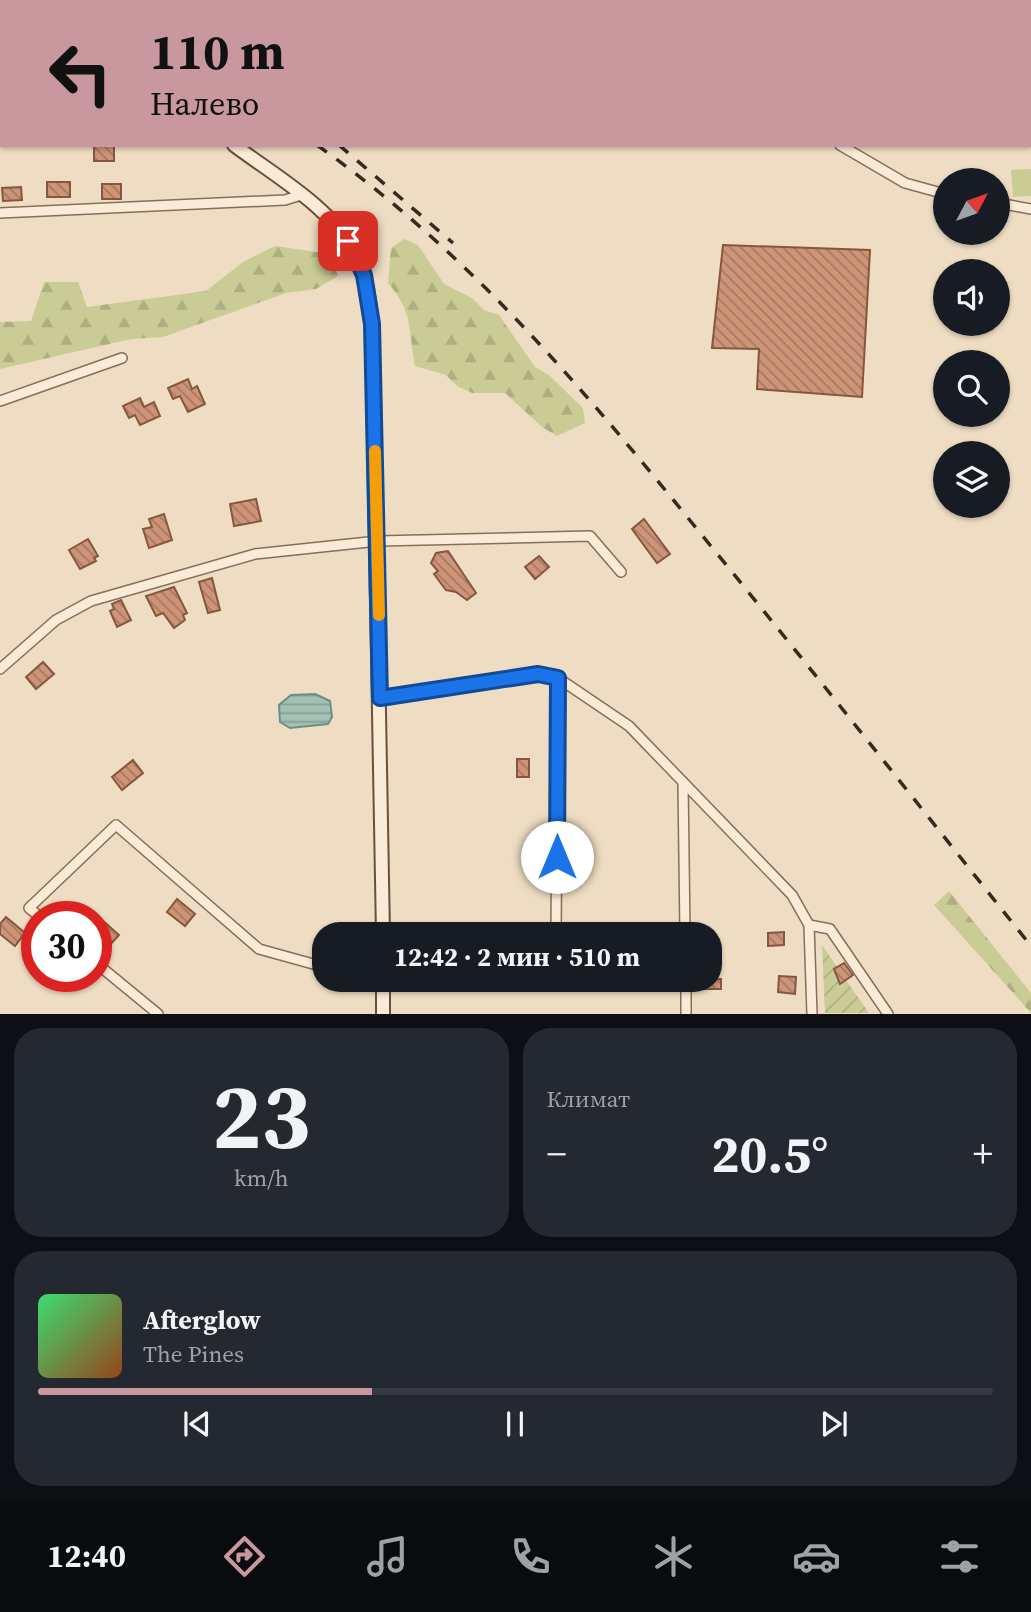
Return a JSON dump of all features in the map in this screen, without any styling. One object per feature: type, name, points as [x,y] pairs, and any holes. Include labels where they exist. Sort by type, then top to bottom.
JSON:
[{"type":"main road","points":[[237,147],[301,195],[348,241],[364,275],[372,324],[383,922]]},
{"type":"main road","points":[[383,992],[383,1013]]},
{"type":"street","points":[[842,147],[905,183],[933,191]]},
{"type":"street","points":[[0,213],[285,200],[301,195]]},
{"type":"street","points":[[1010,205],[1031,209]]},
{"type":"street","points":[[0,401],[122,358]]},
{"type":"street","points":[[0,669],[56,620],[91,601],[255,554],[378,541],[590,536],[621,572]]},
{"type":"street","points":[[380,698],[538,674],[558,678],[629,726],[792,895],[809,925],[812,1013]]},
{"type":"street","points":[[556,922],[558,678]]},
{"type":"street","points":[[683,782],[685,922]]},
{"type":"street","points":[[36,901],[116,825],[259,949],[312,964]]},
{"type":"street","points":[[809,925],[830,929],[888,1013]]},
{"type":"street","points":[[112,976],[158,1013]]},
{"type":"street","points":[[685,992],[686,1013]]},
{"type":"green space","points":[[1031,169],[1031,196],[1013,197],[1011,170]]},
{"type":"green space","points":[[404,239],[418,245],[444,284],[472,298],[484,310],[499,315],[535,367],[549,375],[583,408],[585,423],[557,436],[542,427],[505,393],[472,393],[457,386],[446,375],[415,366],[406,313],[388,283],[391,248]]},
{"type":"green space","points":[[275,246],[330,254],[338,276],[316,289],[286,293],[163,337],[131,339],[0,369],[0,322],[31,321],[44,282],[78,282],[87,307],[206,291],[243,262]]},
{"type":"green space","points":[[949,891],[1031,993],[1031,1013],[934,905]]},
{"type":"green space","points":[[822,945],[869,1013],[825,1013]]},
{"type":"shaded area","points":[[315,694],[330,701],[332,717],[328,724],[290,728],[280,722],[279,705],[291,695]]},
{"type":"building","points":[[94,147],[114,147],[114,161],[94,161]]},
{"type":"building","points":[[47,182],[70,182],[70,197],[47,197]]},
{"type":"building","points":[[102,184],[121,184],[121,199],[102,199]]},
{"type":"building","points":[[21,187],[22,200],[3,201],[2,188]]},
{"type":"building","points":[[723,245],[870,250],[862,397],[757,389],[759,349],[712,348]]},
{"type":"building","points":[[188,379],[192,389],[197,386],[205,404],[188,412],[180,396],[173,399],[168,388]]},
{"type":"building","points":[[140,398],[144,407],[154,402],[160,416],[140,425],[135,415],[129,418],[123,406]]},
{"type":"building","points":[[256,499],[261,521],[234,526],[230,504]]},
{"type":"building","points":[[164,514],[172,540],[149,548],[143,529],[152,527],[149,519]]},
{"type":"building","points":[[644,519],[670,554],[657,563],[632,529]]},
{"type":"building","points":[[88,539],[98,556],[94,558],[96,561],[80,569],[69,550]]},
{"type":"building","points":[[448,551],[476,593],[467,600],[456,592],[446,590],[434,574],[438,571],[431,563],[436,553]]},
{"type":"building","points":[[539,556],[549,567],[535,579],[525,567]]},
{"type":"building","points":[[212,578],[220,610],[208,613],[199,582]]},
{"type":"building","points":[[174,587],[187,613],[183,615],[185,620],[174,628],[163,613],[156,616],[146,596]]},
{"type":"building","points":[[121,600],[131,620],[117,627],[110,611],[114,609],[112,604]]},
{"type":"building","points":[[43,662],[54,674],[36,689],[26,677]]},
{"type":"building","points":[[517,759],[529,759],[529,777],[517,777]]},
{"type":"building","points":[[133,760],[143,773],[122,790],[112,777]]},
{"type":"building","points":[[177,899],[195,914],[185,926],[167,912]]},
{"type":"building","points":[[6,917],[21,930],[21,938],[15,946],[0,934],[0,924]]},
{"type":"building","points":[[112,929],[119,935],[112,943]]},
{"type":"building","points":[[784,932],[784,945],[768,946],[768,933]]},
{"type":"building","points":[[844,963],[853,975],[840,984],[834,969]]},
{"type":"building","points":[[779,976],[796,977],[795,994],[778,992]]},
{"type":"railway","points":[[320,147],[429,234],[528,332],[574,383],[665,489],[1031,946]]},
{"type":"railway","points":[[341,147],[453,243]]},
{"type":"slow traffic","points":[[375,451],[379,615]]},
{"type":"route","points":[[348,241],[358,257],[364,275],[372,324],[380,698],[538,674],[558,678],[557,857]]}]
